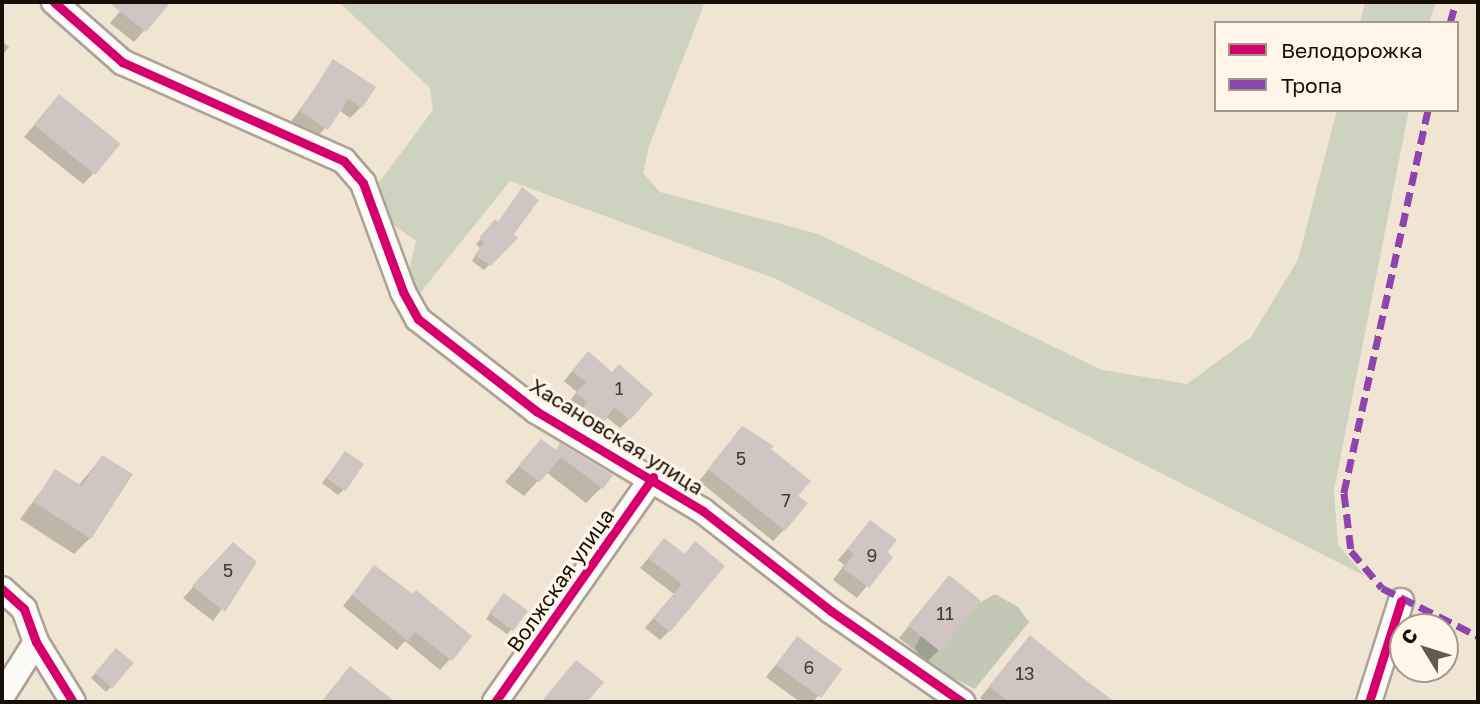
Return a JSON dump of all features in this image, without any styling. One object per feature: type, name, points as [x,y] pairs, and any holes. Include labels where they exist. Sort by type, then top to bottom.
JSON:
[{"type":"street","name":"Хасановская улица","points":[[54,2],[122,62],[344,161],[363,183],[389,247],[402,292],[418,319],[536,411],[653,477],[831,611],[962,702]]},
{"type":"street","name":"Волжская улица","points":[[495,702],[653,477]]},
{"type":"street","points":[[2,589],[24,609],[36,642],[73,702]]},
{"type":"street","points":[[1369,702],[1401,601]]},
{"type":"street","points":[[2,696],[36,642]]},
{"type":"green space","points":[[339,2],[705,2],[649,146],[643,173],[660,192],[818,234],[1102,370],[1187,384],[1251,337],[1298,260],[1336,112],[1409,112],[1334,490],[1338,545],[1365,576],[776,279],[510,181],[412,303],[409,270],[416,241],[394,225],[375,188],[433,110],[430,88]]},
{"type":"green space","points":[[1365,2],[1436,2],[1430,21],[1360,21]]},
{"type":"green space","points":[[995,594],[1018,607],[1029,622],[975,689],[921,662],[915,647],[921,636]]},
{"type":"building","points":[[108,2],[171,2],[146,32]]},
{"type":"building","points":[[333,59],[376,87],[362,108],[348,99],[328,130],[300,111]]},
{"type":"building","points":[[59,94],[120,144],[95,175],[34,125]]},
{"type":"building","points":[[522,187],[539,200],[514,234],[518,238],[491,266],[475,255],[484,242],[479,238],[495,219],[498,222]]},
{"type":"building","points":[[588,351],[612,372],[619,364],[653,394],[630,420],[614,407],[598,431],[577,418],[587,402],[576,393],[586,382],[572,371]]},
{"type":"building","points":[[742,426],[774,446],[771,449],[811,481],[798,496],[808,503],[785,531],[708,469]]},
{"type":"building","points":[[541,439],[556,450],[560,443],[613,475],[603,489],[561,457],[540,482],[518,466]]},
{"type":"building","points":[[345,451],[364,464],[346,491],[327,478]]},
{"type":"building","points":[[102,455],[133,474],[91,539],[34,502],[55,469],[82,486]]},
{"type":"building","points":[[870,520],[897,540],[887,552],[893,557],[869,588],[843,568],[854,554],[847,549]]},
{"type":"building","points":[[664,538],[685,554],[695,541],[725,566],[670,632],[653,618],[682,584],[648,558]]},
{"type":"building","points":[[233,542],[257,562],[225,612],[192,586]]},
{"type":"building","points":[[374,565],[413,594],[416,590],[472,636],[452,661],[415,632],[408,641],[352,595]]},
{"type":"building","points":[[949,575],[981,601],[940,651],[908,626]]},
{"type":"building","points":[[504,593],[528,611],[513,631],[489,613]]},
{"type":"building","points":[[1030,635],[1115,702],[1009,702],[989,686]]},
{"type":"building","points":[[797,636],[842,669],[821,698],[776,665]]},
{"type":"building","points":[[116,648],[134,663],[112,688],[95,673]]},
{"type":"building","points":[[576,660],[604,682],[587,702],[541,702]]},
{"type":"building","points":[[350,666],[395,702],[321,702]]},
{"type":"marked path","points":[[1451,21],[1456,2]]},
{"type":"marked path","points":[[1428,112],[1344,493],[1351,551],[1382,588],[1478,636]]},
{"type":"cycle path","points":[[54,2],[122,62],[344,161],[363,183],[403,292],[418,319],[536,411],[703,511],[831,611],[962,702]]},
{"type":"cycle path","points":[[495,702],[653,477]]},
{"type":"cycle path","points":[[2,589],[24,609],[36,642],[73,702]]},
{"type":"cycle path","points":[[1369,702],[1401,601]]}]
